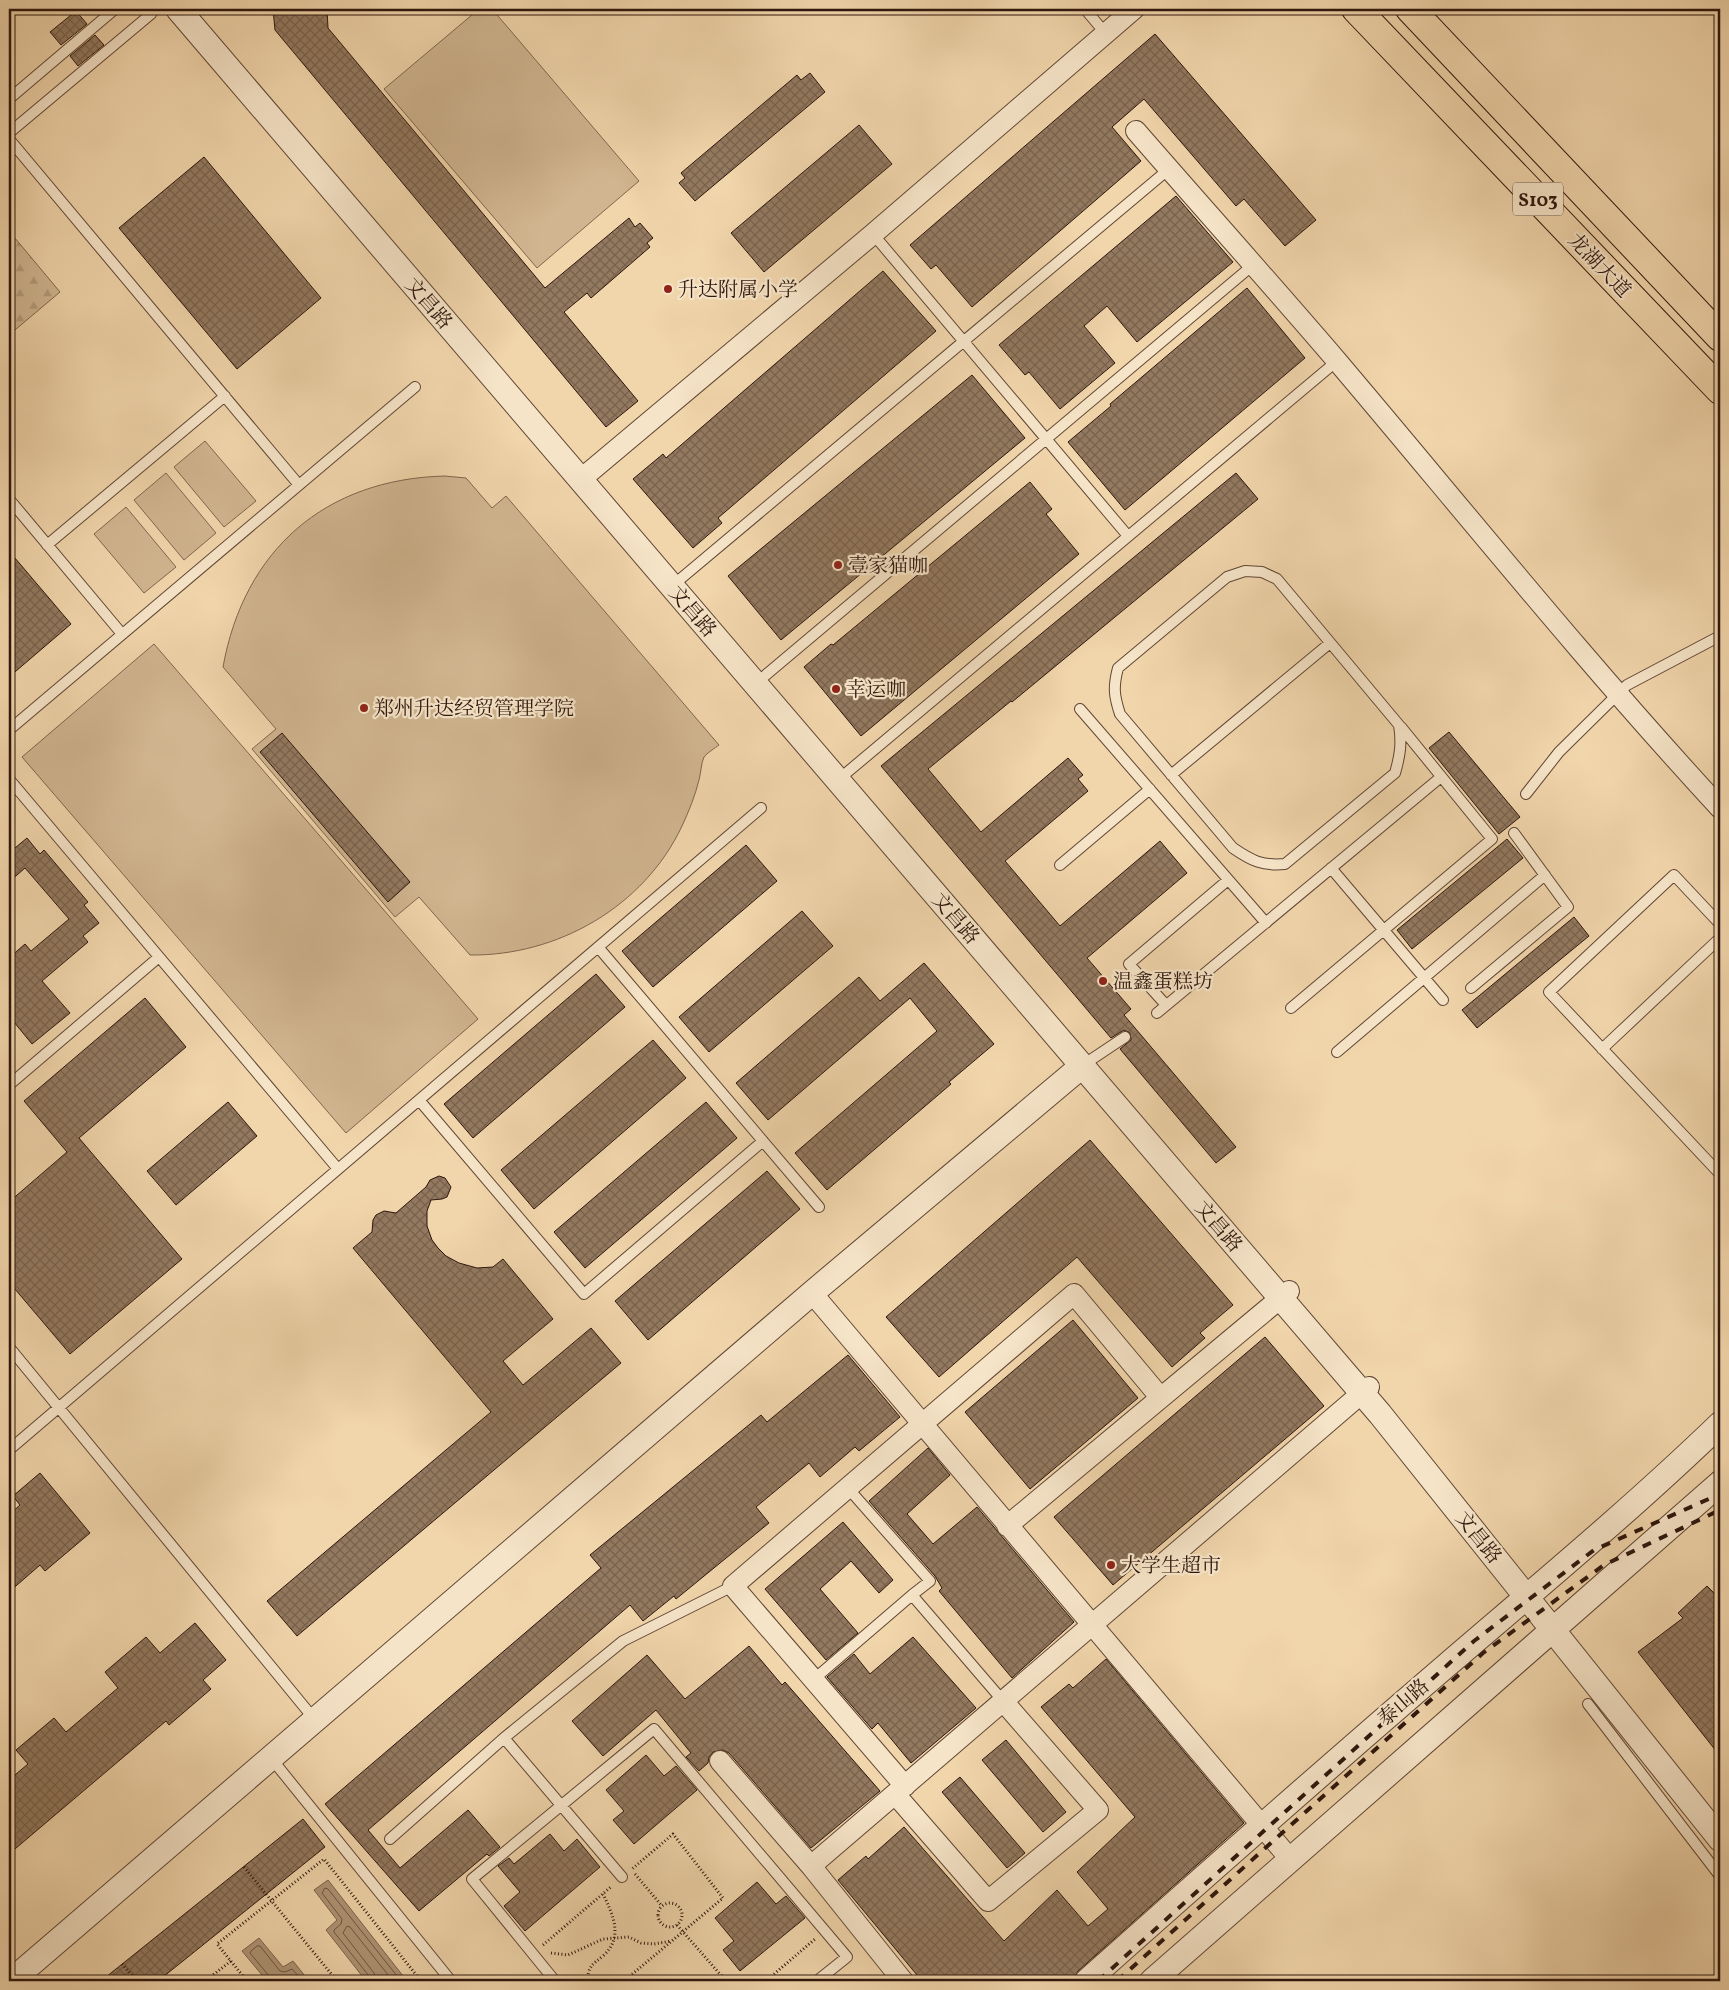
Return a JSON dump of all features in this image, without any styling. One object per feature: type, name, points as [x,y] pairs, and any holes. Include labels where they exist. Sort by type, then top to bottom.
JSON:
[{"type":"highway","name":"龙湖大道","points":[[1356,9],[1720,390]]},
{"type":"highway","name":"龙湖大道","points":[[1410,9],[1720,337]]},
{"type":"street","name":"文昌路","points":[[178,9],[837,780],[1087,1062],[1366,1390],[1526,1596],[1720,1839]]},
{"type":"street","points":[[580,480],[873,234],[1134,9]]},
{"type":"street","points":[[1136,131],[1337,361],[1480,534],[1618,695],[1720,808]]},
{"type":"street","points":[[10,1981],[812,1293],[1087,1062]]},
{"type":"street","points":[[812,1293],[1290,1859]]},
{"type":"street","points":[[1003,1701],[1098,1810],[988,1901],[813,1680],[733,1586],[1074,1294],[1160,1397]]},
{"type":"street","points":[[1007,1526],[1285,1295]]},
{"type":"street","points":[[811,1866],[1092,1623],[1366,1390]]},
{"type":"street","name":"泰山路","points":[[1087,1981],[1262,1825],[1692,1451],[1720,1424]]},
{"type":"street","points":[[1152,1981],[1720,1483]]},
{"type":"street","points":[[720,1761],[811,1866],[903,1981]]},
{"type":"lane","points":[[9,99],[115,9]]},
{"type":"lane","points":[[9,133],[151,14],[154,9]]},
{"type":"lane","points":[[1084,9],[1106,34]]},
{"type":"lane","points":[[9,139],[299,485]]},
{"type":"lane","points":[[672,587],[1169,169]]},
{"type":"lane","points":[[873,234],[1128,536]]},
{"type":"lane","points":[[756,684],[1253,265]]},
{"type":"lane","points":[[837,780],[1337,361]]},
{"type":"lane","points":[[9,730],[415,387]]},
{"type":"lane","points":[[47,545],[224,396]]},
{"type":"lane","points":[[9,499],[122,634]]},
{"type":"lane","points":[[1291,1008],[1492,839],[1399,725],[1276,579],[1262,572],[1244,571],[1227,577],[1118,668],[1114,684],[1114,698],[1120,714],[1233,848],[1252,861],[1272,865],[1285,864],[1394,773],[1400,755],[1402,740],[1399,725]]},
{"type":"lane","points":[[1526,794],[1559,752],[1627,685],[1720,636]]},
{"type":"lane","points":[[1171,775],[1330,643]]},
{"type":"lane","points":[[1080,708],[1266,923]]},
{"type":"lane","points":[[1157,1013],[1441,778]]},
{"type":"lane","points":[[9,779],[338,1169]]},
{"type":"lane","points":[[1060,865],[1150,789]]},
{"type":"lane","points":[[9,1450],[761,808]]},
{"type":"lane","points":[[1471,988],[1568,907],[1514,833]]},
{"type":"lane","points":[[1331,868],[1443,1000]]},
{"type":"lane","points":[[1337,1052],[1545,875]]},
{"type":"lane","points":[[1720,924],[1674,875],[1549,992],[1720,1174]]},
{"type":"lane","points":[[1166,1005],[1129,964],[1228,880]]},
{"type":"lane","points":[[1602,1049],[1720,938]]},
{"type":"lane","points":[[598,948],[819,1207]]},
{"type":"lane","points":[[9,1085],[159,957]]},
{"type":"lane","points":[[1087,1062],[1125,1037]]},
{"type":"lane","points":[[419,1100],[584,1294],[763,1141]]},
{"type":"lane","points":[[9,1347],[315,1721]]},
{"type":"lane","points":[[813,1680],[930,1581],[847,1487]]},
{"type":"lane","points":[[390,1839],[504,1738],[623,1641],[733,1586]]},
{"type":"lane","points":[[912,1595],[1003,1701]]},
{"type":"lane","points":[[1588,1704],[1720,1876]]},
{"type":"lane","points":[[555,1981],[472,1879],[560,1804],[654,1729],[847,1957],[817,1981]]},
{"type":"lane","points":[[504,1738],[622,1877]]},
{"type":"lane","points":[[275,1763],[451,1981]]},
{"type":"path","points":[[624,1981],[672,1941],[683,1931],[723,1898],[673,1834],[539,1948],[549,1953],[568,1955],[603,1939],[629,1937],[641,1943],[654,1944],[672,1941]]},
{"type":"path","points":[[246,1981],[217,1944],[324,1859],[421,1981]]},
{"type":"path","points":[[244,1867],[337,1981]]},
{"type":"path","points":[[631,1869],[662,1906]]},
{"type":"path","points":[[587,1981],[593,1962],[603,1956],[616,1938],[615,1924],[602,1894]]},
{"type":"path","points":[[672,1903],[678,1907],[682,1918],[677,1925],[665,1927],[659,1922],[658,1914],[662,1906],[672,1903]]},
{"type":"path","points":[[677,1925],[726,1981]]},
{"type":"path","points":[[766,1981],[825,1930]]},
{"type":"path","points":[[205,1981],[231,1961]]},
{"type":"path","points":[[122,1964],[137,1981]]},
{"type":"green space","points":[[479,9],[492,9],[639,181],[537,268],[384,89]]},
{"type":"green space","points":[[9,231],[60,292],[9,335]]},
{"type":"green space","points":[[205,441],[256,501],[224,527],[174,467]]},
{"type":"green space","points":[[166,473],[216,533],[184,560],[134,500]]},
{"type":"green space","points":[[445,476],[466,478],[492,508],[506,496],[719,745],[704,757],[696,792],[682,826],[666,855],[645,880],[621,903],[594,921],[565,936],[534,947],[503,953],[470,955],[419,897],[395,917],[252,749],[276,729],[223,667],[234,625],[250,588],[271,556],[297,529],[328,507],[363,491],[402,480]]},
{"type":"green space","points":[[126,507],[176,567],[144,593],[94,534]]},
{"type":"green space","points":[[154,644],[478,1019],[346,1133],[22,757]]},
{"type":"water","points":[[328,1880],[407,1981],[366,1981],[326,1930],[337,1920],[314,1890]]},
{"type":"water","points":[[259,1938],[283,1967],[293,1961],[309,1981],[267,1981],[242,1951]]},
{"type":"building","points":[[273,9],[327,9],[328,28],[545,288],[629,218],[635,227],[640,223],[653,238],[647,243],[650,247],[591,298],[587,293],[564,312],[638,401],[606,427],[275,30]]},
{"type":"building","points":[[76,11],[87,24],[61,45],[50,32]]},
{"type":"building","points":[[1155,34],[1316,220],[1285,246],[1244,199],[1236,206],[1144,99],[1112,127],[1141,161],[972,307],[936,265],[931,269],[910,245]]},
{"type":"building","points":[[95,35],[104,45],[78,66],[70,56]]},
{"type":"building","points":[[810,73],[825,92],[695,201],[679,183],[685,178],[681,173],[797,75],[801,80]]},
{"type":"building","points":[[859,125],[892,164],[764,272],[731,233]]},
{"type":"building","points":[[204,157],[321,298],[237,369],[119,228]]},
{"type":"building","points":[[1176,196],[1233,262],[1137,342],[1107,306],[1084,326],[1115,363],[1060,409],[1029,372],[1025,375],[999,345]]},
{"type":"building","points":[[883,271],[936,331],[718,518],[722,523],[693,548],[633,479],[663,454],[666,458]]},
{"type":"building","points":[[1247,288],[1305,358],[1125,510],[1068,442]]},
{"type":"building","points":[[972,375],[1025,438],[781,640],[728,576]]},
{"type":"building","points":[[1236,473],[1258,499],[928,769],[981,832],[1068,758],[1083,775],[1078,779],[1088,791],[1005,861],[1060,926],[1160,841],[1187,873],[1087,958],[1131,1009],[1124,1015],[1236,1147],[1216,1163],[1120,1049],[1131,1040],[1130,1033],[1124,1030],[1111,1038],[881,766]]},
{"type":"building","points":[[1030,482],[1052,509],[1046,514],[1079,554],[861,736],[804,667]]},
{"type":"building","points":[[9,551],[71,624],[9,677]]},
{"type":"building","points":[[1449,732],[1520,817],[1499,834],[1429,748]]},
{"type":"building","points":[[282,733],[410,882],[388,902],[260,752]]},
{"type":"building","points":[[27,838],[40,854],[44,850],[88,902],[84,905],[99,923],[83,936],[88,942],[42,981],[70,1013],[32,1044],[9,1016],[9,958],[25,944],[31,951],[69,919],[25,868],[9,882],[9,853]]},
{"type":"building","points":[[1507,839],[1523,858],[1412,949],[1397,930]]},
{"type":"building","points":[[746,845],[777,881],[653,987],[622,951]]},
{"type":"building","points":[[802,911],[833,946],[709,1052],[679,1017]]},
{"type":"building","points":[[1574,917],[1589,936],[1477,1028],[1462,1010]]},
{"type":"building","points":[[924,963],[994,1044],[949,1082],[951,1084],[827,1190],[795,1153],[937,1031],[910,998],[768,1120],[736,1083],[859,977],[880,1001]]},
{"type":"building","points":[[596,974],[625,1007],[473,1138],[444,1104]]},
{"type":"building","points":[[145,998],[186,1047],[79,1138],[182,1259],[70,1354],[9,1282],[9,1202],[67,1152],[24,1101]]},
{"type":"building","points":[[653,1040],[686,1078],[534,1209],[501,1170]]},
{"type":"building","points":[[228,1102],[257,1136],[176,1205],[147,1171]]},
{"type":"building","points":[[706,1102],[737,1138],[585,1268],[554,1232]]},
{"type":"building","points":[[1090,1140],[1233,1305],[1200,1333],[1205,1338],[1172,1367],[1077,1257],[939,1377],[886,1317]]},
{"type":"building","points":[[767,1171],[800,1209],[648,1340],[615,1301]]},
{"type":"building","points":[[439,1176],[445,1178],[451,1187],[447,1197],[431,1200],[427,1211],[427,1226],[432,1240],[438,1248],[446,1256],[459,1263],[477,1268],[493,1267],[503,1259],[553,1319],[503,1361],[523,1385],[591,1328],[621,1363],[297,1636],[267,1601],[491,1412],[353,1248],[372,1232],[373,1220],[376,1215],[384,1211],[396,1213],[426,1187],[430,1180]]},
{"type":"building","points":[[1073,1320],[1138,1398],[1030,1489],[965,1412]]},
{"type":"building","points":[[1265,1337],[1324,1406],[1113,1585],[1054,1517]]},
{"type":"building","points":[[848,1355],[900,1417],[859,1451],[855,1447],[820,1477],[809,1463],[756,1507],[769,1523],[676,1599],[674,1596],[643,1621],[630,1605],[368,1830],[400,1868],[468,1810],[500,1847],[489,1856],[487,1854],[419,1911],[325,1804],[601,1568],[590,1555],[761,1415],[767,1422]]},
{"type":"building","points":[[928,1448],[950,1475],[907,1514],[933,1544],[977,1507],[1074,1622],[1012,1678],[939,1591],[942,1588],[935,1576],[869,1501]]},
{"type":"building","points":[[40,1473],[90,1533],[45,1571],[40,1565],[9,1592],[9,1515],[20,1505],[13,1496]]},
{"type":"building","points":[[843,1522],[893,1580],[879,1593],[851,1561],[820,1589],[858,1633],[826,1660],[765,1589]]},
{"type":"building","points":[[1707,1586],[1720,1599],[1720,1756],[1638,1652],[1683,1618],[1678,1613]]},
{"type":"building","points":[[195,1623],[226,1660],[203,1680],[211,1689],[169,1725],[166,1721],[9,1854],[9,1780],[28,1764],[16,1750],[54,1718],[66,1732],[118,1688],[105,1672],[146,1637],[160,1653]]},
{"type":"building","points":[[913,1637],[976,1708],[911,1763],[878,1723],[872,1729],[827,1677],[854,1654],[870,1674]]},
{"type":"building","points":[[749,1646],[782,1685],[785,1682],[880,1791],[811,1848],[729,1753],[723,1750],[713,1752],[709,1757],[708,1763],[699,1771],[686,1757],[691,1753],[656,1710],[603,1756],[572,1721],[647,1655],[685,1699]]},
{"type":"building","points":[[1106,1659],[1244,1823],[1078,1971],[1074,1981],[922,1981],[838,1880],[866,1856],[868,1859],[904,1827],[1004,1941],[1057,1890],[1088,1926],[1108,1909],[1077,1872],[1135,1817],[1041,1707],[1069,1684],[1073,1688]]},
{"type":"building","points":[[1006,1740],[1066,1812],[1043,1832],[982,1760]]},
{"type":"building","points":[[646,1755],[664,1776],[676,1766],[697,1790],[634,1844],[613,1820],[624,1811],[606,1790]]},
{"type":"building","points":[[960,1777],[1025,1853],[1007,1868],[942,1792]]},
{"type":"building","points":[[303,1819],[325,1847],[158,1981],[101,1981]]},
{"type":"building","points":[[550,1834],[564,1851],[577,1839],[600,1867],[525,1931],[504,1906],[520,1892],[498,1866],[509,1858],[514,1864]]},
{"type":"building","points":[[757,1882],[776,1904],[786,1896],[805,1918],[740,1971],[723,1950],[734,1941],[715,1918]]},
{"type":"railway","points":[[1098,1981],[1474,1641],[1594,1550],[1720,1494]]},
{"type":"railway","points":[[1117,1981],[1483,1653],[1604,1565],[1720,1510]]},
{"type":"place","name":"升达附属小学","points":[[668,289]]},
{"type":"place","name":"壹家猫咖","points":[[838,565]]},
{"type":"place","name":"幸运咖","points":[[836,689]]},
{"type":"place","name":"郑州升达经贸管理学院","points":[[364,708]]},
{"type":"place","name":"温鑫蛋糕坊","points":[[1103,981]]},
{"type":"place","name":"大学生超市","points":[[1111,1565]]}]
